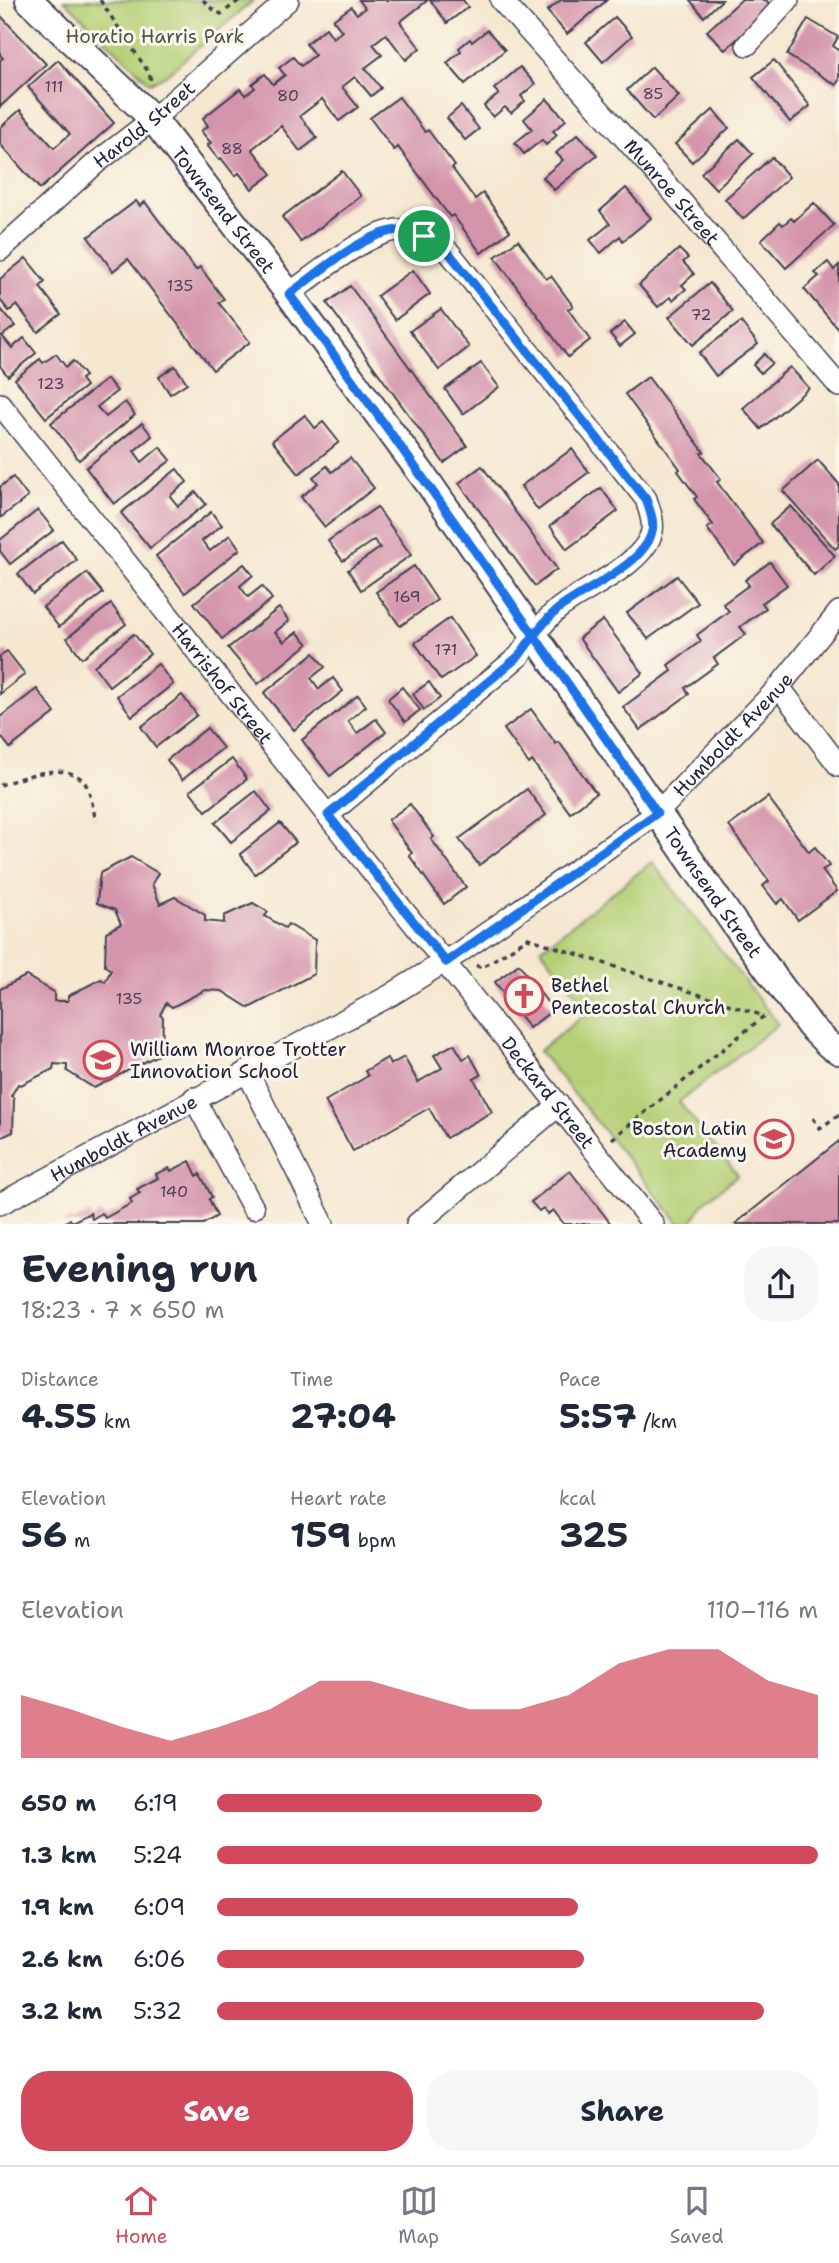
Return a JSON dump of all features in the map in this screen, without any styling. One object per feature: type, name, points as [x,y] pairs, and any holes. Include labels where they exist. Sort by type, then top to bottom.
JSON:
[{"type":"main road","name":"Townsend Street","points":[[29,0],[153,119],[289,294],[430,485],[787,997],[810,1026],[839,1051]]},
{"type":"street","name":"Harold Street","points":[[0,250],[96,163],[153,119],[288,0]]},
{"type":"street","name":"Munroe Street","points":[[501,0],[673,192],[839,386]]},
{"type":"street","points":[[747,45],[788,0]]},
{"type":"street","points":[[289,294],[351,250],[376,236],[399,230],[424,236],[449,253],[646,499],[652,518],[652,531],[646,545],[627,565],[557,610],[534,634],[519,656],[328,815]]},
{"type":"street","name":"Harrishof Street","points":[[0,404],[328,815],[453,957]]},
{"type":"street","name":"Humboldt Avenue","points":[[0,1203],[391,995],[453,957],[657,813],[779,687],[839,612]]},
{"type":"street","points":[[779,687],[839,766]]},
{"type":"street","name":"Deckard Street","points":[[453,957],[559,1105],[653,1223]]},
{"type":"street","points":[[247,1071],[323,1223]]},
{"type":"street","points":[[194,1098],[253,1208]]},
{"type":"street","points":[[417,1223],[559,1105]]},
{"type":"path","points":[[100,0],[149,73],[152,83],[150,90]]},
{"type":"path","points":[[203,0],[221,14],[240,0]]},
{"type":"path","points":[[0,785],[54,771],[72,774],[85,783],[96,821]]},
{"type":"path","points":[[453,957],[481,968],[528,938],[764,1016]]},
{"type":"path","points":[[597,1152],[787,997]]},
{"type":"path","points":[[813,1118],[820,1128],[839,1115]]},
{"type":"green space","name":"Horatio Harris Park","points":[[64,0],[254,0],[166,75],[150,83]]},
{"type":"green space","points":[[652,862],[778,1024],[679,1102],[738,1175],[704,1202],[691,1223],[679,1223],[539,1051],[589,1011],[541,949]]},
{"type":"building","points":[[359,0],[428,0],[400,22],[420,48],[406,60],[386,34],[373,44],[382,55],[365,68],[381,88],[371,96],[355,77],[342,87],[358,107],[339,121],[322,99],[300,116],[317,138],[300,151],[281,126],[252,149],[272,174],[252,189],[239,173],[235,176],[207,145],[211,143],[201,131],[208,126],[203,118],[240,89],[245,95],[255,88],[252,84],[265,74],[273,84],[285,75],[279,68],[293,57],[301,66],[315,55],[306,44],[326,28],[333,38],[342,31],[333,20],[351,7],[357,14],[365,8]]},
{"type":"building","points":[[430,0],[463,0],[468,7],[447,23]]},
{"type":"building","points":[[561,0],[607,0],[567,34],[547,11]]},
{"type":"building","points":[[690,0],[722,0],[704,17]]},
{"type":"building","points":[[741,0],[766,0],[772,7],[725,50],[707,31]]},
{"type":"building","points":[[0,15],[46,64],[0,107],[0,60],[3,58],[0,55]]},
{"type":"building","points":[[615,17],[632,36],[603,62],[586,42]]},
{"type":"building","points":[[808,19],[838,37],[833,46],[839,50],[839,80],[836,85],[787,55]]},
{"type":"building","points":[[487,30],[505,50],[465,84],[447,63],[461,51],[459,48]]},
{"type":"building","points":[[58,60],[114,123],[40,189],[0,144],[0,128],[20,110],[54,148],[70,134],[28,87]]},
{"type":"building","points":[[774,60],[810,106],[790,122],[753,77]]},
{"type":"building","points":[[520,67],[535,84],[521,96],[525,101],[511,113],[505,107],[493,117],[484,106],[499,94],[494,89]]},
{"type":"building","points":[[652,67],[679,96],[653,120],[627,90]]},
{"type":"building","points":[[399,97],[455,166],[452,168],[475,199],[483,193],[510,231],[481,253],[453,215],[450,217],[398,147],[394,150],[370,118]]},
{"type":"building","points":[[547,99],[566,120],[553,131],[557,135],[546,145],[542,140],[524,154],[515,143],[532,129],[524,119]]},
{"type":"building","points":[[461,106],[479,129],[465,140],[447,118]]},
{"type":"building","points":[[713,110],[729,128],[692,162],[675,144]]},
{"type":"building","points":[[578,134],[597,155],[554,190],[543,177],[563,160],[556,153]]},
{"type":"building","points":[[739,139],[753,154],[716,189],[701,173]]},
{"type":"building","points":[[772,157],[789,177],[743,219],[725,199]]},
{"type":"building","points":[[342,171],[361,196],[301,242],[282,217]]},
{"type":"building","points":[[626,188],[651,218],[623,241],[620,236],[601,253],[590,240],[610,224],[600,211]]},
{"type":"building","points":[[136,201],[140,206],[145,202],[196,270],[200,267],[224,299],[219,303],[250,342],[213,370],[128,259],[113,271],[88,237]]},
{"type":"building","points":[[814,203],[834,225],[786,268],[761,240],[780,222],[783,225],[791,218],[794,221]]},
{"type":"building","points":[[518,240],[546,279],[551,276],[573,306],[568,309],[590,340],[568,357],[495,257]]},
{"type":"building","points":[[679,249],[688,258],[683,262],[694,274],[682,285],[686,289],[673,300],[670,297],[658,307],[639,285]]},
{"type":"building","points":[[26,258],[45,282],[40,287],[61,314],[38,332],[17,305],[9,311],[0,300],[0,279]]},
{"type":"building","points":[[828,262],[834,270],[839,265],[839,330],[804,289],[819,276],[815,273]]},
{"type":"building","points":[[413,270],[430,294],[395,320],[377,296]]},
{"type":"building","points":[[710,283],[733,311],[693,345],[669,317]]},
{"type":"building","points":[[350,286],[467,446],[444,463],[327,303]]},
{"type":"building","points":[[0,308],[15,326],[2,336],[12,348],[24,338],[36,353],[8,376],[0,366]]},
{"type":"building","points":[[441,309],[469,347],[439,370],[410,331]]},
{"type":"building","points":[[625,322],[635,334],[620,346],[610,334]]},
{"type":"building","points":[[741,322],[758,344],[716,376],[699,353]]},
{"type":"building","points":[[56,354],[66,367],[73,361],[85,376],[81,379],[86,386],[46,418],[15,379],[40,359],[43,363]]},
{"type":"building","points":[[764,354],[772,363],[761,373],[753,365]]},
{"type":"building","points":[[481,363],[499,387],[463,414],[445,389]]},
{"type":"building","points":[[175,366],[187,383],[170,394],[159,377]]},
{"type":"building","points":[[790,367],[809,388],[761,429],[743,408]]},
{"type":"building","points":[[648,377],[704,452],[701,453],[721,479],[717,482],[763,543],[734,565],[707,528],[713,525],[694,499],[697,497],[678,471],[680,469],[625,394]]},
{"type":"building","points":[[107,379],[117,391],[97,407],[106,417],[125,402],[135,415],[79,460],[51,423]]},
{"type":"building","points":[[305,415],[315,428],[323,422],[339,442],[299,474],[272,441]]},
{"type":"building","points":[[142,423],[152,436],[134,451],[142,462],[160,447],[171,460],[114,504],[86,468]]},
{"type":"building","points":[[572,449],[589,472],[538,510],[521,486]]},
{"type":"building","points":[[350,458],[374,488],[325,527],[301,497],[318,483],[313,477],[327,466],[332,472]]},
{"type":"building","points":[[818,460],[839,484],[839,546],[835,549],[783,491]]},
{"type":"building","points":[[482,466],[557,569],[535,586],[459,483]]},
{"type":"building","points":[[177,469],[187,482],[170,496],[178,506],[196,492],[206,504],[150,548],[121,513]]},
{"type":"building","points":[[13,477],[28,497],[0,518],[0,487]]},
{"type":"building","points":[[601,488],[618,511],[567,549],[550,526]]},
{"type":"building","points":[[791,506],[835,556],[814,575],[770,524]]},
{"type":"building","points":[[377,507],[411,555],[361,590],[348,570],[380,548],[374,540],[343,561],[328,541]]},
{"type":"building","points":[[38,510],[54,530],[10,564],[0,551],[0,540]]},
{"type":"building","points":[[211,512],[222,525],[202,541],[210,551],[230,535],[240,549],[185,593],[156,556]]},
{"type":"building","points":[[62,540],[77,560],[33,594],[18,574]]},
{"type":"building","points":[[770,562],[787,585],[762,603],[766,608],[740,627],[746,634],[714,658],[718,664],[685,688],[689,694],[640,730],[623,707],[672,671],[668,665],[701,641],[697,635],[729,611],[723,604],[749,585],[745,580]]},
{"type":"building","points":[[244,564],[253,575],[240,586],[248,597],[262,586],[272,599],[222,639],[194,603]]},
{"type":"building","points":[[414,566],[437,600],[400,626],[376,592]]},
{"type":"building","points":[[87,573],[103,593],[59,627],[43,607]]},
{"type":"building","points":[[677,576],[698,603],[648,639],[627,613]]},
{"type":"building","points":[[111,604],[126,624],[82,658],[67,638]]},
{"type":"building","points":[[279,608],[289,621],[275,632],[284,642],[297,632],[308,644],[258,684],[228,648]]},
{"type":"building","points":[[450,618],[476,656],[441,680],[415,643]]},
{"type":"building","points":[[603,620],[643,673],[618,692],[579,638]]},
{"type":"building","points":[[134,634],[150,654],[109,686],[94,666]]},
{"type":"building","points":[[7,651],[25,674],[0,694],[0,656]]},
{"type":"building","points":[[314,653],[325,667],[311,678],[319,689],[333,678],[343,691],[294,730],[264,693]]},
{"type":"building","points":[[158,664],[173,684],[132,716],[117,696]]},
{"type":"building","points":[[429,682],[440,698],[424,710],[413,694]]},
{"type":"building","points":[[402,687],[420,710],[405,722],[388,699]]},
{"type":"building","points":[[37,689],[55,713],[10,748],[0,735],[0,717]]},
{"type":"building","points":[[182,695],[197,715],[156,747],[141,727]]},
{"type":"building","points":[[358,695],[366,706],[348,721],[357,733],[376,719],[386,732],[330,776],[302,740]]},
{"type":"building","points":[[531,709],[596,793],[570,813],[532,761],[529,764],[504,729]]},
{"type":"building","points":[[207,728],[223,748],[182,780],[167,760]]},
{"type":"building","points":[[232,759],[247,779],[206,811],[190,791]]},
{"type":"building","points":[[527,789],[546,815],[479,865],[459,839]]},
{"type":"building","points":[[256,791],[271,811],[231,842],[215,823]]},
{"type":"building","points":[[768,797],[809,852],[815,847],[829,866],[822,870],[837,891],[798,920],[783,899],[777,904],[763,886],[769,881],[729,826]]},
{"type":"building","points":[[410,804],[434,837],[431,839],[466,887],[444,904],[388,820]]},
{"type":"building","points":[[280,823],[296,842],[255,874],[240,854]]},
{"type":"building","name":"William Monroe Trotter Innovation School","points":[[131,857],[158,873],[152,884],[160,904],[175,897],[205,915],[205,921],[224,923],[224,916],[253,903],[268,912],[265,916],[285,928],[288,924],[315,940],[314,974],[249,1008],[222,991],[205,990],[172,1007],[166,1003],[160,1015],[163,1017],[162,1053],[94,1088],[67,1071],[67,1065],[54,1064],[53,1069],[21,1085],[18,1084],[11,1096],[14,1098],[13,1132],[0,1138],[0,989],[26,976],[54,992],[54,1001],[68,1001],[68,996],[101,979],[105,982],[111,970],[105,966],[106,932],[121,924],[115,910],[97,903],[100,873]]},
{"type":"building","name":"Bethel Pentecostal Church","points":[[519,964],[553,1010],[529,1028],[495,982]]},
{"type":"building","points":[[454,1044],[463,1059],[470,1055],[481,1075],[474,1079],[492,1112],[446,1138],[429,1108],[353,1151],[325,1101],[368,1076],[365,1071],[387,1058],[390,1065],[404,1057],[418,1082],[442,1068],[434,1055]]},
{"type":"building","points":[[839,1141],[839,1224],[735,1224]]},
{"type":"building","points":[[190,1161],[212,1197],[209,1199],[217,1216],[203,1224],[62,1224],[90,1213],[92,1219],[102,1213],[105,1218],[132,1203],[130,1199],[140,1193],[137,1189],[158,1178],[156,1174],[169,1168],[171,1171]]},
{"type":"building","points":[[570,1171],[611,1224],[564,1224],[553,1210],[548,1214],[543,1208],[539,1211],[531,1202]]},
{"type":"place","name":"Bethel Pentecostal Church","points":[[524,996]]},
{"type":"place","name":"William Monroe Trotter Innovation School","points":[[103,1060]]},
{"type":"place","name":"Boston Latin Academy","points":[[774,1139]]},
{"type":"route","points":[[424,236],[399,230],[376,236],[351,250],[289,294],[430,485],[534,634],[657,813],[446,962],[328,815],[519,656],[534,634],[557,610],[627,565],[646,545],[652,531],[652,518],[646,499],[449,253],[424,236]]}]
